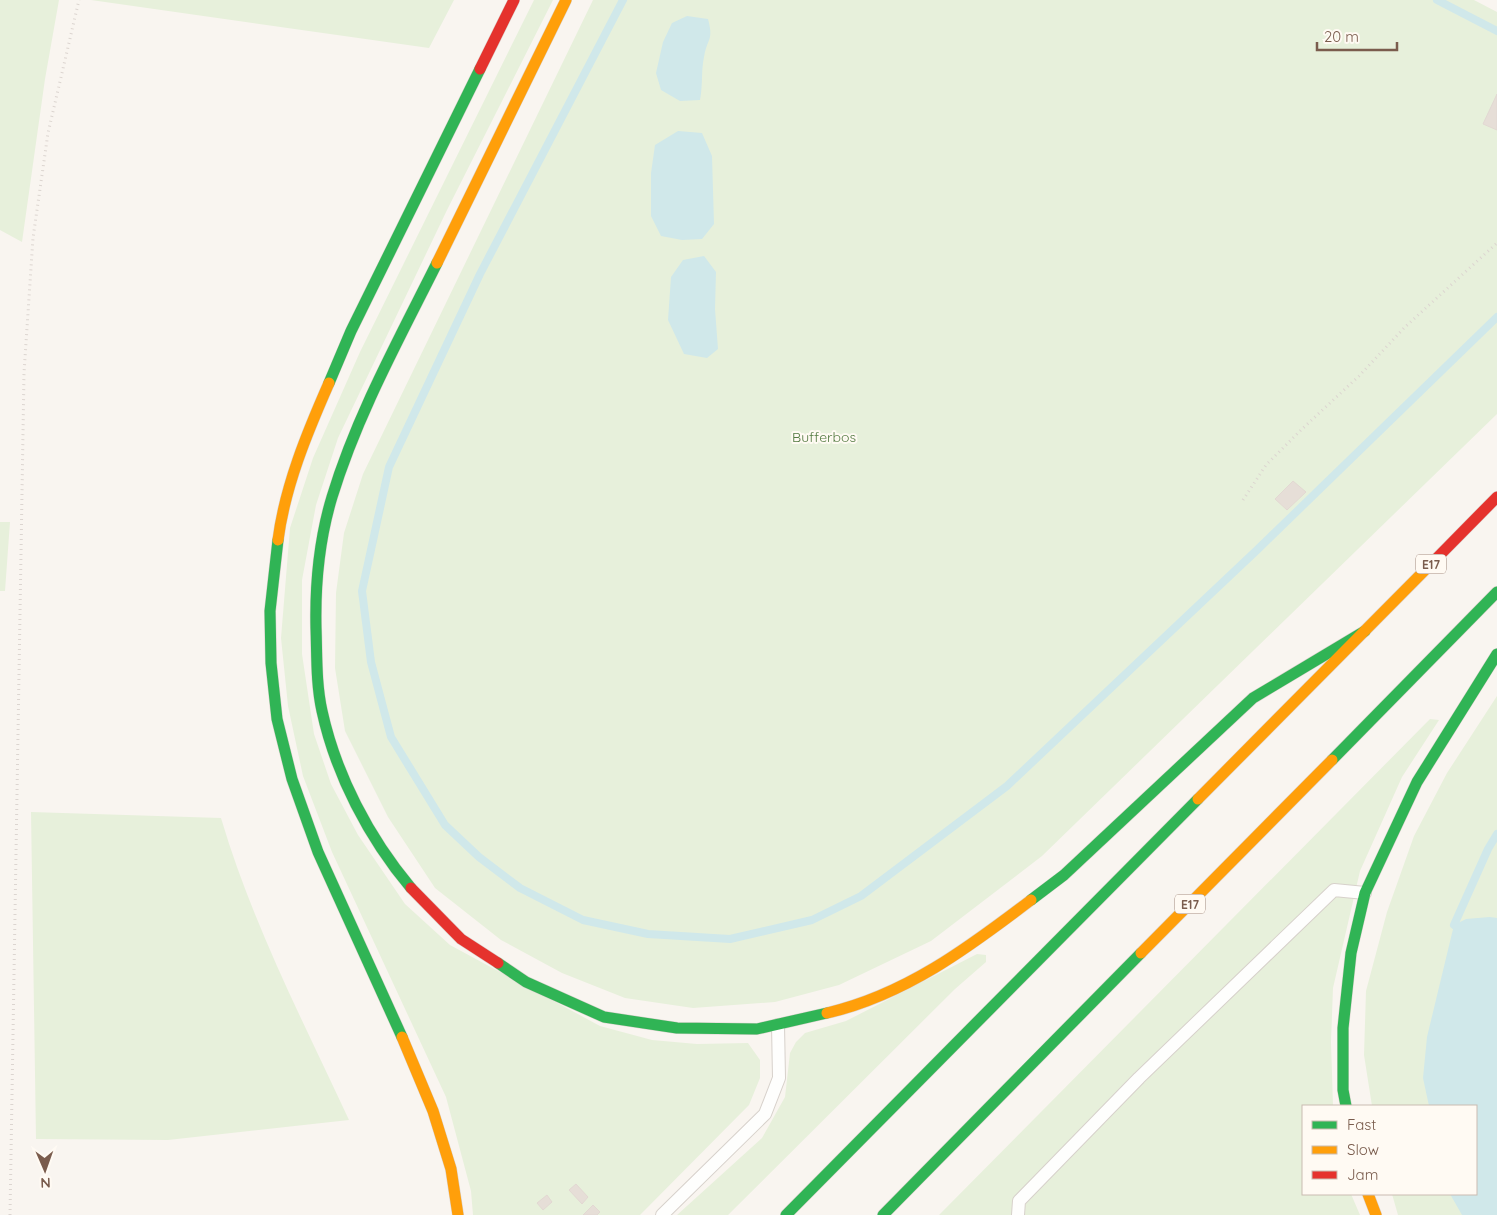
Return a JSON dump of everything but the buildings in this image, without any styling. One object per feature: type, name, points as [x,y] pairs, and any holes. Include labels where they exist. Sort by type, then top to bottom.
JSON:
[{"type":"highway","points":[[458,1215],[451,1169],[433,1111],[388,1003],[318,852],[292,778],[277,719],[271,663],[270,612],[281,516],[306,435],[351,332],[514,0]]},
{"type":"highway","points":[[566,0],[364,410],[346,456],[321,541],[315,592],[316,655],[322,711],[343,778],[390,863],[423,902],[461,939],[526,982],[604,1017],[677,1028],[757,1029],[858,1006],[925,975],[968,948],[1064,875],[1253,698],[1365,631]]},
{"type":"highway","name":"E17","points":[[786,1215],[1497,497]]},
{"type":"highway","name":"E17","points":[[883,1215],[1497,592]]},
{"type":"highway","points":[[1346,1105],[1343,1090],[1343,1028],[1352,953],[1365,893],[1417,782],[1497,654]]},
{"type":"highway","points":[[1368,1195],[1376,1215]]},
{"type":"lane","points":[[1018,1215],[1019,1201],[1132,1085],[1334,890],[1365,893]]},
{"type":"lane","points":[[662,1215],[765,1114],[779,1078],[778,1025]]},
{"type":"path","points":[[10,1215],[24,374],[33,238],[48,133],[80,0]]},
{"type":"path","points":[[1242,500],[1266,465],[1300,430],[1359,376],[1406,327],[1497,243]]},
{"type":"green space","points":[[0,0],[59,0],[45,79],[22,242],[0,230]]},
{"type":"green space","points":[[91,0],[454,0],[429,48]]},
{"type":"green space","points":[[534,0],[553,0],[447,210],[338,438],[316,505],[302,580],[302,654],[314,734],[331,784],[358,835],[405,904],[450,945],[600,1026],[652,1040],[697,1044],[748,1043],[760,1060],[760,1078],[749,1105],[640,1215],[473,1215],[471,1191],[446,1097],[332,852],[303,776],[288,706],[281,638],[290,528],[313,458],[360,352]]},
{"type":"green space","name":"Bufferbos","points":[[593,0],[1474,0],[1497,12],[1497,414],[1042,856],[931,941],[839,985],[775,1002],[693,1008],[625,998],[562,973],[501,940],[435,888],[388,817],[345,731],[335,668],[336,593],[344,533],[363,474]]},
{"type":"green space","points":[[0,522],[10,522],[5,591],[0,591]]},
{"type":"green space","points":[[1497,696],[1497,1215],[1398,1215],[1392,1195],[1477,1195],[1477,1105],[1372,1105],[1364,1055],[1366,991],[1387,912],[1414,836],[1447,773]]},
{"type":"green space","points":[[1430,719],[1439,720],[1402,777],[1360,871],[1333,988],[1331,1042],[1333,1105],[1302,1105],[1302,1195],[1351,1195],[1360,1215],[939,1215]]},
{"type":"green space","points":[[31,812],[221,818],[263,934],[296,1009],[349,1120],[168,1140],[36,1139]]},
{"type":"green space","points":[[977,954],[986,955],[986,962],[955,989],[728,1215],[677,1215],[762,1138],[785,1097],[790,1053],[796,1042],[805,1033],[846,1021]]},
{"type":"water","points":[[687,16],[708,19],[710,36],[703,62],[700,100],[680,101],[661,90],[656,73],[663,42],[672,23]]},
{"type":"water","points":[[678,131],[702,133],[712,156],[714,224],[702,239],[682,240],[661,236],[651,216],[651,173],[655,145]]},
{"type":"water","points":[[704,256],[716,272],[715,309],[718,349],[707,358],[684,354],[668,320],[671,277],[683,260]]},
{"type":"water","points":[[1497,918],[1497,1215],[1462,1215],[1451,1195],[1477,1195],[1477,1105],[1429,1105],[1423,1078],[1427,1037],[1454,925],[1466,919]]},
{"type":"waterway","points":[[623,0],[480,274],[389,467],[362,591],[371,662],[391,737],[445,825],[479,857],[520,888],[583,920],[648,934],[730,939],[812,920],[861,896],[1007,786],[1257,550],[1497,317]]},
{"type":"waterway","points":[[1437,0],[1497,31]]},
{"type":"waterway","points":[[1454,925],[1488,849],[1497,834]]},
{"type":"traffic: fast","points":[[329,383],[351,331],[480,69]]},
{"type":"traffic: fast","points":[[411,888],[381,848],[356,805],[345,782],[328,735],[320,701],[318,680],[316,595],[324,529],[342,467],[366,407],[437,263]]},
{"type":"traffic: fast","points":[[278,540],[270,611],[271,663],[277,719],[292,779],[318,852],[402,1037]]},
{"type":"traffic: fast","points":[[1332,760],[1497,592]]},
{"type":"traffic: fast","points":[[1031,900],[1064,875],[1253,698],[1365,631]]},
{"type":"traffic: fast","points":[[1346,1105],[1343,1090],[1343,1028],[1351,953],[1365,893],[1417,782],[1497,654]]},
{"type":"traffic: fast","points":[[786,1215],[1198,799]]},
{"type":"traffic: fast","points":[[883,1215],[1141,953]]},
{"type":"traffic: fast","points":[[498,963],[526,982],[604,1017],[677,1028],[757,1029],[827,1013]]},
{"type":"traffic: slow","points":[[437,263],[566,0]]},
{"type":"traffic: slow","points":[[278,540],[291,480],[305,440],[329,383]]},
{"type":"traffic: slow","points":[[1198,799],[1430,565]]},
{"type":"traffic: slow","points":[[1141,953],[1332,760]]},
{"type":"traffic: slow","points":[[827,1013],[856,1005],[883,994],[935,968],[1031,900]]},
{"type":"traffic: slow","points":[[402,1037],[433,1111],[451,1169],[458,1215]]},
{"type":"traffic: slow","points":[[1368,1195],[1376,1215]]},
{"type":"traffic: jam","points":[[480,69],[514,0]]},
{"type":"traffic: jam","points":[[1430,565],[1497,497]]},
{"type":"traffic: jam","points":[[411,888],[461,939],[498,963]]}]
